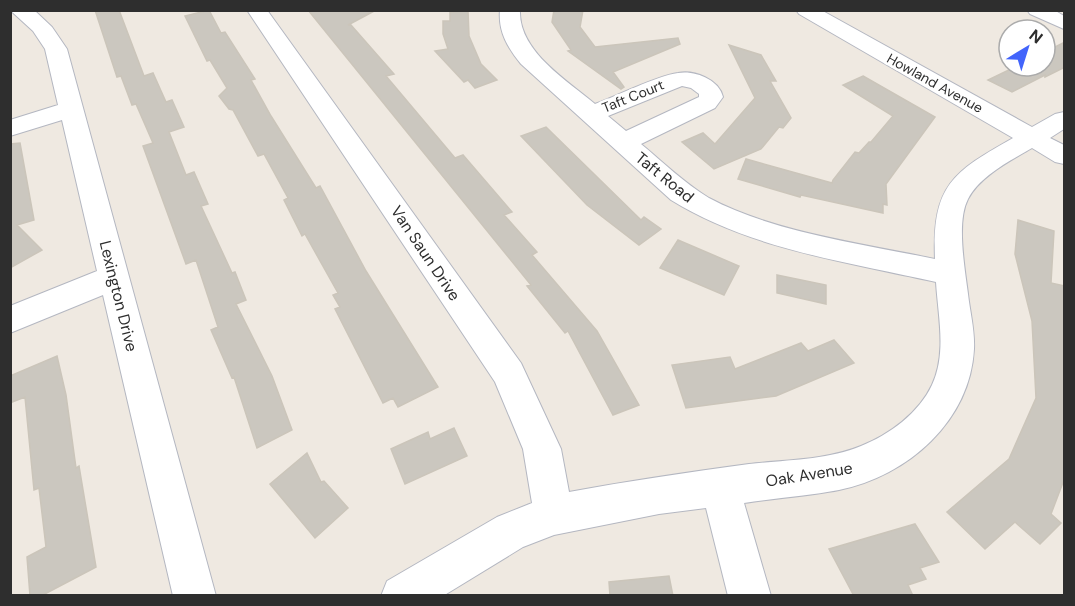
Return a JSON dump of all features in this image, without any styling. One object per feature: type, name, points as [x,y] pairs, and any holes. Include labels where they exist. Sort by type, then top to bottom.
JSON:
[{"type":"street","name":"Lexington Drive","points":[[19,10],[48,34],[56,49],[195,596]]},
{"type":"street","name":"Van Saun Drive","points":[[257,10],[509,374],[543,449],[554,515]]},
{"type":"street","name":"Taft Road","points":[[510,10],[511,31],[529,59],[681,193],[704,208],[734,223],[764,233],[951,274]]},
{"type":"street","name":"Howland Avenue","points":[[806,10],[1065,156]]},
{"type":"street","points":[[1037,10],[1065,23]]},
{"type":"street","name":"Taft Court","points":[[591,114],[680,79],[698,82],[710,91],[711,97],[707,103],[623,142]]},
{"type":"street","points":[[10,128],[71,109]]},
{"type":"street","name":"Oak Avenue","points":[[402,596],[511,531],[554,515],[659,495],[841,471],[860,466],[894,450],[919,431],[940,406],[953,379],[957,350],[948,231],[950,211],[956,195],[969,179],[1065,119]]},
{"type":"street","points":[[10,321],[114,277]]},
{"type":"street","points":[[720,487],[750,596]]},
{"type":"building","points":[[95,10],[119,10],[144,76],[153,73],[166,102],[172,100],[184,127],[169,132],[186,175],[194,172],[208,204],[201,206],[232,273],[235,272],[246,300],[236,304],[272,376],[292,430],[257,448],[234,377],[232,378],[211,330],[218,327],[196,260],[186,264],[143,146],[153,143],[136,104],[132,105],[121,76],[117,77]]},
{"type":"building","points":[[209,10],[221,33],[225,32],[255,79],[251,80],[316,188],[320,186],[366,271],[438,387],[398,407],[393,398],[383,403],[335,309],[340,307],[333,295],[338,293],[305,234],[302,236],[284,200],[288,198],[264,154],[258,156],[233,110],[229,109],[219,96],[227,88],[210,60],[207,61],[185,16]]},
{"type":"building","points":[[308,10],[376,10],[348,25],[351,25],[394,74],[386,76],[455,158],[463,155],[512,212],[504,215],[537,252],[532,255],[597,331],[639,405],[613,415],[568,331],[565,333],[527,286],[531,285]]},
{"type":"building","points":[[554,10],[583,10],[580,27],[595,47],[678,38],[680,44],[613,72],[624,87],[621,89],[568,51],[571,50],[552,22]]},
{"type":"building","points":[[468,11],[469,36],[481,64],[497,80],[475,88],[468,80],[464,82],[435,51],[448,49],[443,34],[443,21],[450,21],[450,12]]},
{"type":"building","points":[[1065,42],[1065,67],[1057,71],[1057,46]]},
{"type":"building","points":[[729,45],[761,55],[776,81],[770,81],[791,118],[783,128],[779,127],[761,149],[714,169],[682,142],[703,133],[715,144],[755,98]]},
{"type":"building","points":[[863,76],[935,117],[886,184],[887,205],[883,204],[883,213],[801,195],[800,197],[738,179],[746,159],[832,183],[855,152],[859,153],[871,142],[893,116],[843,85]]},
{"type":"building","points":[[997,76],[997,78],[1039,78],[1012,92],[988,80]]},
{"type":"building","points":[[546,127],[641,220],[644,217],[661,229],[639,245],[587,205],[521,136]]},
{"type":"building","points":[[20,143],[34,220],[17,225],[42,250],[10,268],[10,144]]},
{"type":"building","points":[[1018,220],[1054,231],[1051,283],[1065,286],[1065,477],[1051,514],[1061,523],[1040,544],[1015,522],[985,549],[947,512],[1009,459],[1036,398],[1032,321],[1015,254]]},
{"type":"building","points":[[678,240],[739,266],[724,295],[660,268]]},
{"type":"building","points":[[777,275],[826,285],[826,304],[777,293]]},
{"type":"building","points":[[834,340],[854,363],[776,396],[686,408],[672,365],[730,357],[735,369],[801,343],[808,351]]},
{"type":"building","points":[[57,356],[96,567],[41,596],[30,596],[27,557],[46,547],[39,488],[34,490],[25,397],[10,403],[10,376]]},
{"type":"building","points":[[454,428],[467,456],[405,484],[391,449],[428,432],[430,439]]},
{"type":"building","points":[[307,453],[321,482],[324,481],[348,508],[315,538],[270,484]]},
{"type":"building","points":[[915,524],[939,562],[920,568],[926,579],[908,585],[913,596],[854,596],[829,549]]},
{"type":"building","points":[[669,576],[673,596],[610,596],[609,582]]}]
